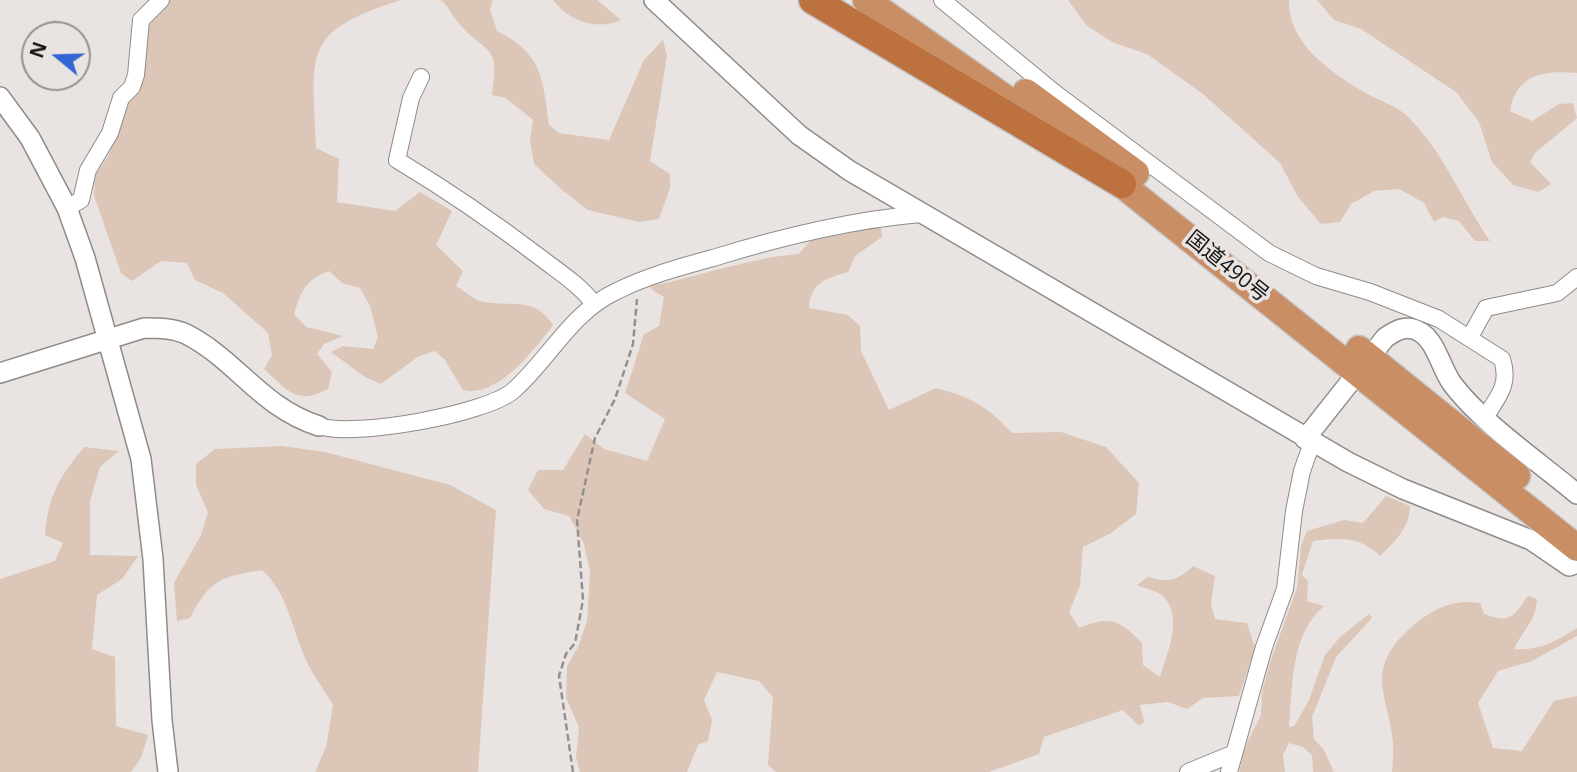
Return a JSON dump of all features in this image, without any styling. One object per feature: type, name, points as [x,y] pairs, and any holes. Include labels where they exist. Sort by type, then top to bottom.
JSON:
[{"type":"highway","points":[[813,0],[1122,184]]},
{"type":"highway","name":"国道490号","points":[[866,0],[1122,184],[1577,526]]},
{"type":"highway","name":"国道490号","points":[[896,0],[1126,166],[1577,548]]},
{"type":"street","points":[[68,208],[81,200],[88,170],[110,133],[121,98],[132,87],[136,75],[141,20],[161,0]]},
{"type":"street","points":[[654,0],[799,135],[850,171],[1309,441],[1403,489],[1531,540],[1569,566],[1577,563]]},
{"type":"street","points":[[942,0],[1055,93],[1269,253],[1316,276],[1399,302],[1470,337],[1502,359],[1507,373],[1506,385],[1485,417]]},
{"type":"street","points":[[421,77],[411,98],[397,160],[456,196],[529,249],[586,292],[594,304]]},
{"type":"street","points":[[0,97],[30,138],[68,208],[141,458],[148,507],[168,772]]},
{"type":"street","points":[[0,373],[144,328],[168,328],[204,345],[275,406],[298,419],[348,431],[382,427],[464,412],[500,400],[514,390],[555,341],[594,304],[636,283],[823,228],[921,214]]},
{"type":"street","points":[[1470,337],[1486,308],[1557,293],[1577,277]]},
{"type":"street","points":[[1229,772],[1232,754],[1285,589],[1294,511],[1309,441],[1363,364],[1394,331],[1404,328],[1423,333],[1452,383],[1485,417],[1577,494]]},
{"type":"street","points":[[1188,772],[1232,754]]},
{"type":"path","points":[[573,772],[559,676],[566,654],[575,643],[583,600],[577,520],[595,438],[615,399],[633,344],[638,302],[636,283]]},
{"type":"shaded area","points":[[169,0],[401,0],[344,23],[328,36],[319,51],[314,90],[316,148],[339,159],[337,202],[395,211],[420,192],[452,211],[436,245],[463,271],[456,286],[481,301],[523,304],[546,316],[553,325],[514,370],[489,387],[476,391],[463,390],[445,360],[435,351],[419,356],[381,384],[365,377],[331,352],[343,346],[373,349],[378,337],[370,306],[360,288],[342,283],[329,271],[310,282],[299,299],[294,314],[306,327],[343,336],[324,344],[317,354],[332,372],[328,389],[317,394],[300,396],[286,389],[264,369],[272,355],[268,333],[223,293],[195,280],[187,263],[161,261],[132,281],[121,273],[94,196],[95,176],[108,156],[120,127],[126,101],[138,86],[146,64],[147,22]]},
{"type":"shaded area","points":[[440,0],[493,0],[490,9],[497,31],[524,49],[532,59],[542,81],[549,125],[559,133],[609,140],[644,60],[663,40],[667,56],[650,161],[670,174],[670,188],[659,219],[639,222],[588,210],[534,164],[530,141],[533,120],[506,98],[492,95],[492,56]]},
{"type":"shaded area","points":[[553,0],[597,0],[621,20],[602,24],[584,22],[567,14]]},
{"type":"shaded area","points":[[1068,0],[1289,0],[1295,29],[1313,55],[1338,76],[1402,111],[1419,128],[1441,159],[1490,241],[1475,241],[1459,221],[1443,217],[1434,222],[1424,203],[1399,189],[1374,191],[1351,204],[1340,222],[1321,224],[1298,197],[1280,163],[1203,94],[1147,54],[1114,43],[1087,26]]},
{"type":"shaded area","points":[[1317,0],[1577,0],[1577,73],[1553,72],[1533,77],[1518,89],[1510,111],[1532,121],[1559,104],[1573,103],[1577,118],[1535,153],[1530,162],[1551,184],[1538,192],[1513,185],[1492,162],[1479,122],[1456,92],[1361,29],[1334,20]]},
{"type":"shaded area","points":[[859,227],[881,228],[882,237],[855,256],[848,272],[826,279],[816,287],[809,308],[848,315],[860,326],[861,351],[889,410],[936,388],[978,404],[1012,433],[1061,432],[1106,447],[1139,483],[1136,514],[1111,533],[1083,547],[1080,586],[1069,612],[1079,628],[1107,621],[1127,629],[1142,643],[1143,665],[1160,677],[1170,647],[1172,615],[1163,596],[1137,585],[1148,577],[1172,579],[1193,566],[1215,576],[1211,604],[1215,619],[1247,623],[1255,648],[1239,696],[1203,698],[1187,709],[1168,702],[1140,705],[1144,722],[1139,726],[1123,710],[1044,737],[1039,754],[989,772],[776,772],[768,765],[773,697],[759,681],[717,672],[704,700],[712,720],[708,741],[698,745],[687,772],[580,772],[576,758],[579,727],[566,698],[567,666],[578,647],[587,621],[590,572],[584,544],[569,516],[544,509],[528,490],[538,470],[563,470],[585,434],[604,449],[647,461],[665,419],[625,393],[644,334],[659,326],[664,297],[652,290],[651,286],[743,263],[799,254],[812,239]]},
{"type":"shaded area","points":[[282,446],[325,452],[450,485],[496,510],[478,772],[315,772],[326,747],[333,705],[306,660],[277,588],[262,570],[218,582],[204,595],[190,618],[177,621],[174,583],[201,535],[208,512],[196,485],[196,464],[215,449]]},
{"type":"shaded area","points":[[84,447],[119,451],[100,467],[90,501],[90,555],[138,556],[122,579],[97,595],[92,649],[115,657],[116,726],[148,735],[141,758],[131,772],[0,772],[0,579],[55,561],[63,543],[45,535],[49,508],[61,478]]},
{"type":"shaded area","points":[[1386,496],[1410,506],[1401,534],[1380,556],[1365,545],[1349,540],[1313,541],[1302,575],[1308,581],[1307,601],[1324,606],[1313,618],[1299,646],[1289,727],[1294,726],[1309,700],[1325,655],[1340,637],[1369,614],[1372,618],[1336,657],[1312,717],[1314,739],[1324,750],[1334,772],[1313,772],[1312,755],[1303,747],[1289,743],[1283,755],[1285,772],[1239,772],[1245,747],[1261,715],[1262,692],[1270,662],[1297,588],[1301,546],[1307,531],[1344,520],[1363,523]]},
{"type":"shaded area","points":[[1528,596],[1537,599],[1536,607],[1514,649],[1540,647],[1577,628],[1577,636],[1532,661],[1498,671],[1478,703],[1493,748],[1522,751],[1554,701],[1577,696],[1577,772],[1392,772],[1391,727],[1382,675],[1387,658],[1399,640],[1420,620],[1441,607],[1463,602],[1480,603],[1484,614],[1506,618],[1514,614]]}]
